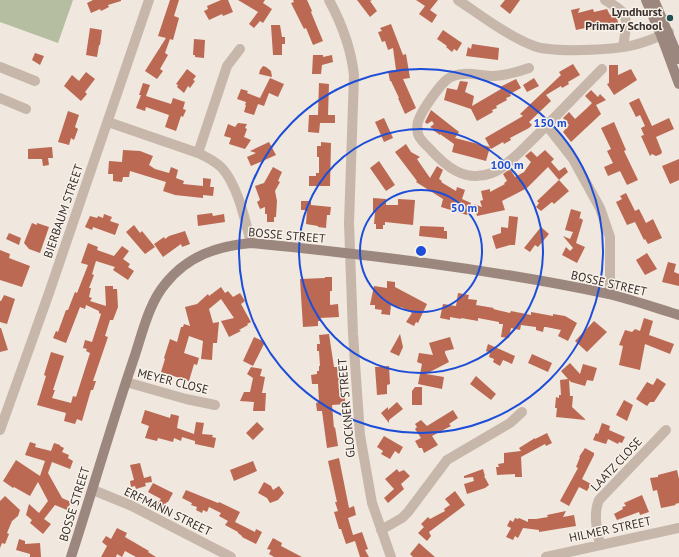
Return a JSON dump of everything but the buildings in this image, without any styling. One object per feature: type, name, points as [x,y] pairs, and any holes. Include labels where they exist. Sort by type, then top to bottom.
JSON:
[{"type":"street","name":"BIERBAUM STREET","points":[[0,430],[108,122],[149,0]]},
{"type":"street","points":[[330,0],[351,53],[354,75],[349,224],[350,253]]},
{"type":"street","points":[[458,0],[503,31],[536,47],[551,50],[624,47],[635,45],[665,34]]},
{"type":"street","points":[[605,0],[624,14],[626,20],[624,47]]},
{"type":"street","points":[[653,2],[665,34],[679,84]]},
{"type":"street","points":[[665,34],[679,58]]},
{"type":"street","points":[[198,152],[227,66],[240,49]]},
{"type":"street","points":[[0,67],[35,81]]},
{"type":"street","points":[[529,68],[503,75],[494,76],[462,74],[450,78],[443,83],[436,92],[419,119],[417,127],[420,138],[439,159],[448,166],[466,175],[477,177],[494,172],[547,126],[602,70]]},
{"type":"street","points":[[0,98],[26,109]]},
{"type":"street","points":[[108,122],[198,152],[221,167],[233,185],[251,243]]},
{"type":"street","points":[[547,126],[573,159],[600,208],[610,237],[609,294]]},
{"type":"street","name":"BOSSE STREET","points":[[71,557],[151,307],[165,283],[193,259],[208,251],[234,244],[251,243],[350,253],[486,272],[609,294],[679,315]]},
{"type":"street","name":"GLOCKNER STREET","points":[[350,253],[352,334],[360,435],[372,503],[391,557]]},
{"type":"street","name":"MEYER CLOSE","points":[[126,382],[186,400],[215,405]]},
{"type":"street","points":[[381,530],[402,518],[408,512],[447,460],[510,423],[522,412]]},
{"type":"street","name":"LAATZ CLOSE","points":[[600,545],[596,522],[596,510],[599,500],[666,430]]},
{"type":"street","name":"ERFMANN STREET","points":[[92,490],[132,506],[231,557]]},
{"type":"street","name":"HILMER STREET","points":[[546,557],[679,528]]},
{"type":"green space","points":[[0,0],[73,0],[58,43],[0,22]]},
{"type":"place","name":"Lyndhurst Primary School","points":[[670,18]]}]
